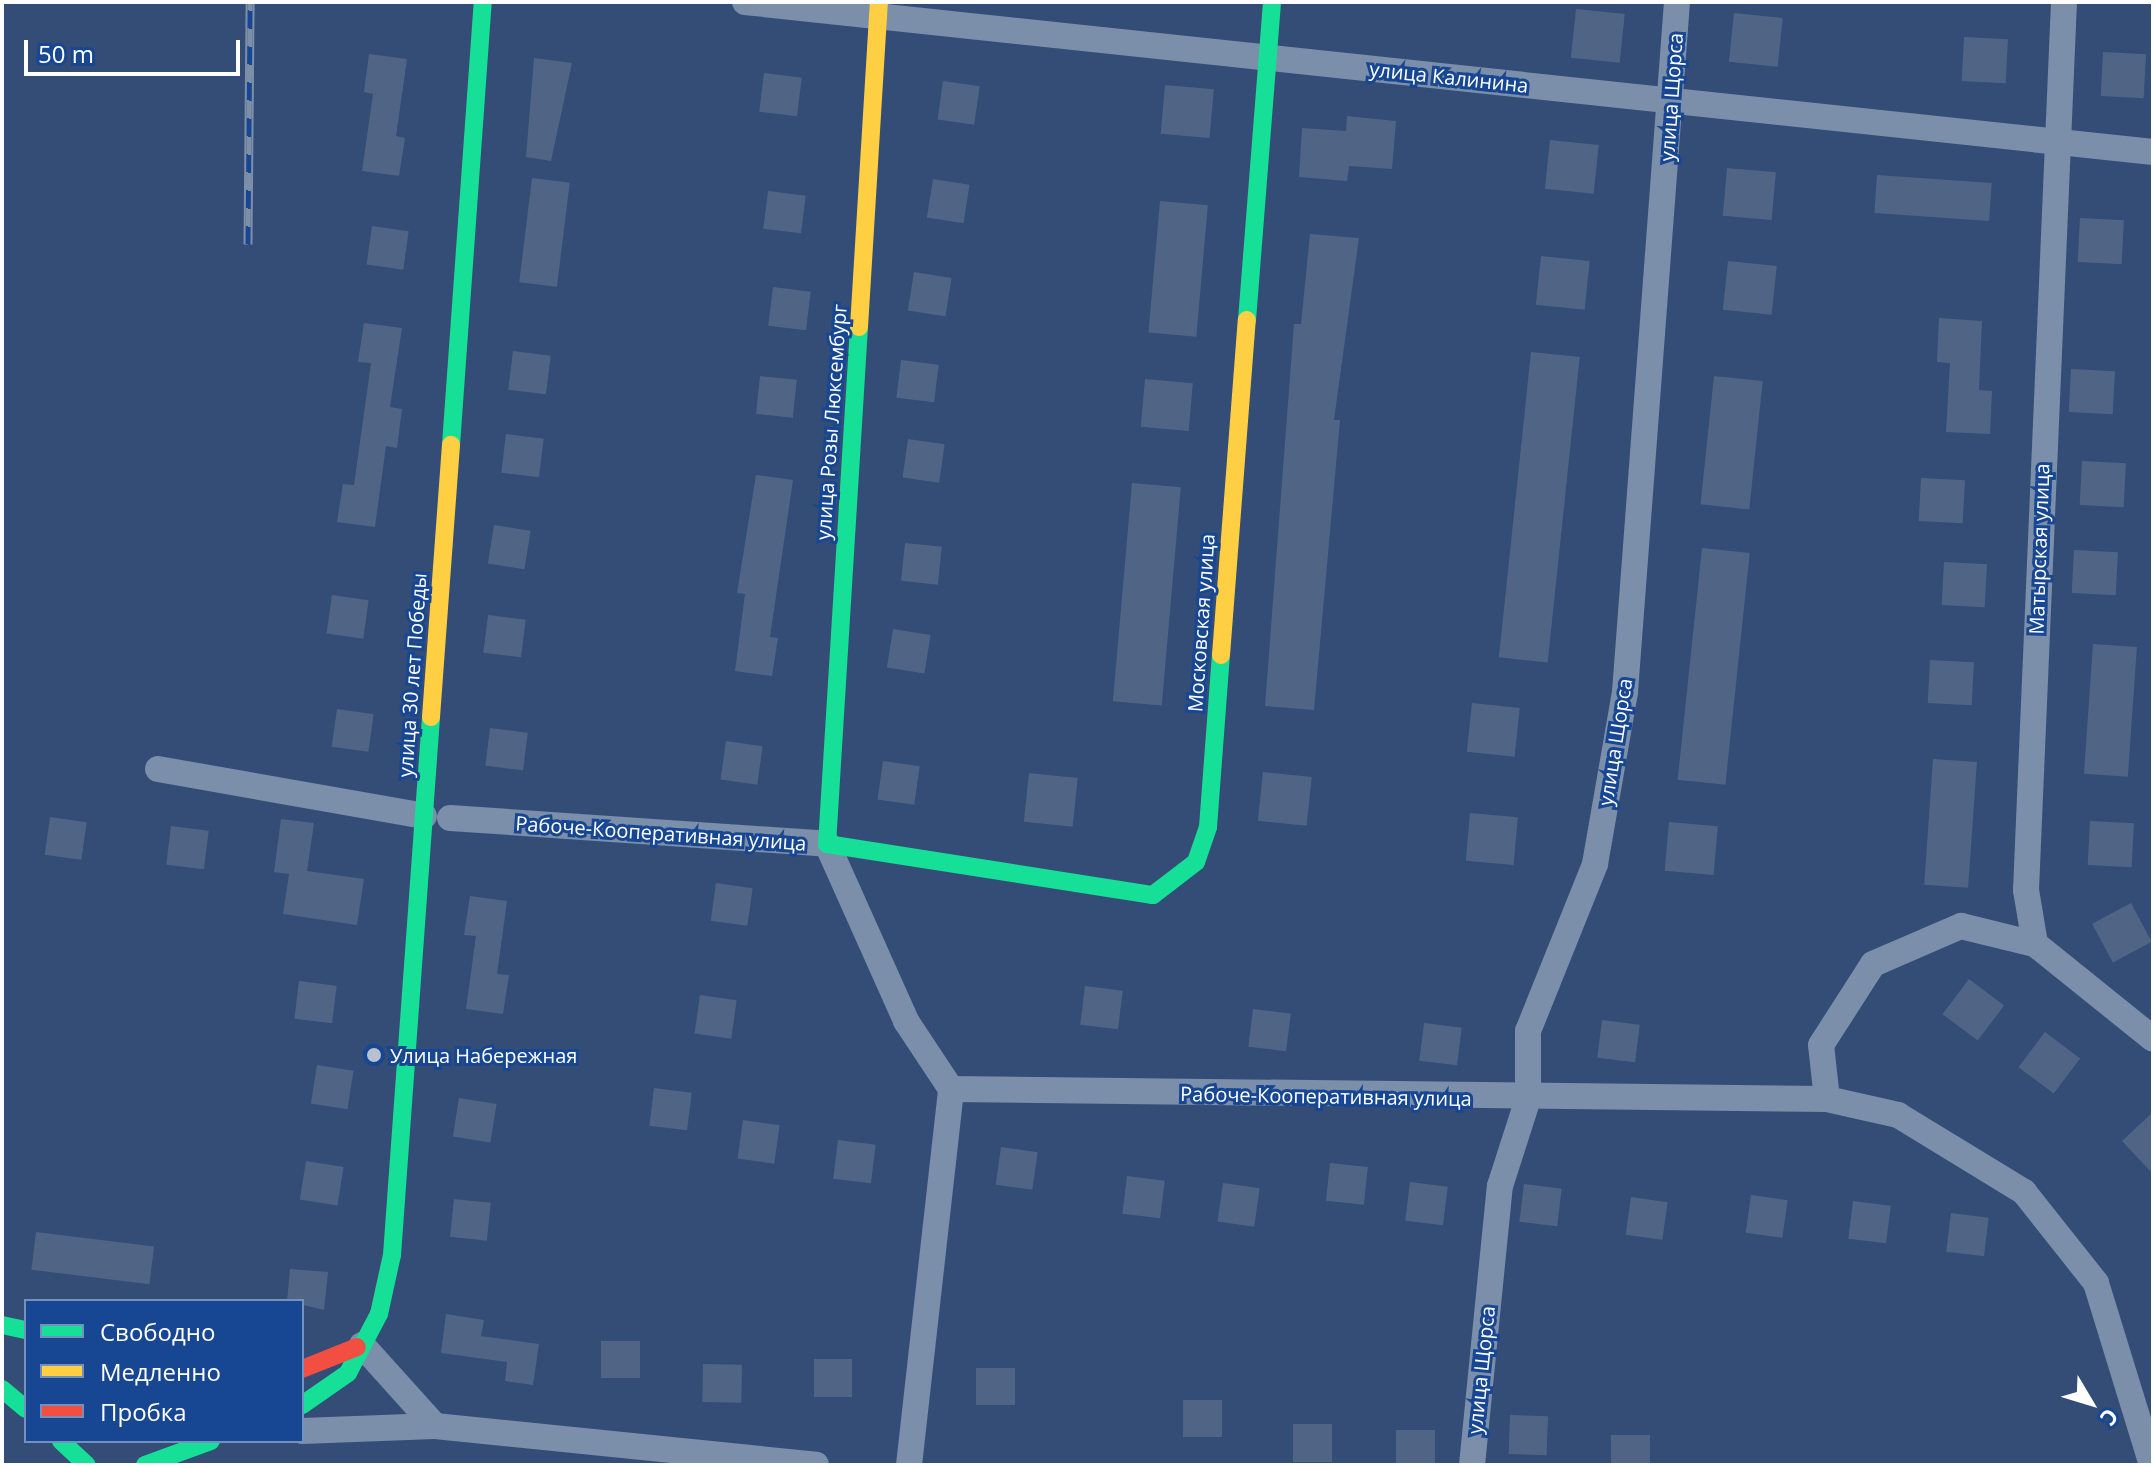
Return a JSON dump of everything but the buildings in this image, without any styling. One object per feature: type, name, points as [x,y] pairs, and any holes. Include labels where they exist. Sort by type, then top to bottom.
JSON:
[{"type":"street","name":"улица 30 лет Победы","points":[[304,1404],[348,1373],[379,1314],[392,1255],[437,817],[483,2]]},
{"type":"street","name":"улица Калинина","points":[[745,2],[878,8],[1265,58],[2153,152]]},
{"type":"street","name":"Московская улица","points":[[827,844],[1153,895],[1196,862],[1208,827],[1265,58],[1272,2]]},
{"type":"street","name":"улица Щорса","points":[[1472,1465],[1500,1186],[1528,1099],[1528,1031],[1595,864],[1625,692],[1672,101],[1677,2]]},
{"type":"street","name":"Матырская улица","points":[[2035,944],[2026,890],[2054,142],[2064,2]]},
{"type":"street","name":"улица Розы Люксембург","points":[[827,844],[878,8]]},
{"type":"street","name":"Рабоче-Кооперативная улица","points":[[158,769],[437,817],[827,844],[906,1021],[951,1089],[1528,1099],[1827,1099],[1898,1115],[2024,1192],[2096,1283],[2152,1465]]},
{"type":"street","points":[[1827,1099],[1821,1045],[1873,964],[1961,926],[2035,944],[2153,1039]]},
{"type":"street","points":[[909,1465],[951,1089]]},
{"type":"street","points":[[2,1325],[24,1330]]},
{"type":"street","points":[[304,1368],[362,1345],[435,1426]]},
{"type":"street","points":[[2,1389],[24,1407]]},
{"type":"street","points":[[304,1431],[435,1426],[816,1465]]},
{"type":"street","points":[[149,1463],[167,1443]]},
{"type":"street","points":[[149,1463],[205,1443]]},
{"type":"street","points":[[63,1451],[87,1465]]},
{"type":"railway","points":[[248,244],[250,2]]},
{"type":"traffic: fast","points":[[451,445],[483,2]]},
{"type":"traffic: fast","points":[[1247,320],[1272,2]]},
{"type":"traffic: fast","points":[[859,327],[827,844],[1153,895],[1196,862],[1208,827],[1221,655]]},
{"type":"traffic: fast","points":[[304,1404],[348,1373],[379,1314],[392,1255],[431,717]]},
{"type":"traffic: fast","points":[[2,1325],[24,1330]]},
{"type":"traffic: fast","points":[[2,1389],[24,1407]]},
{"type":"traffic: fast","points":[[63,1443],[87,1465]]},
{"type":"traffic: fast","points":[[145,1465],[206,1443]]},
{"type":"traffic: slow","points":[[859,327],[879,2]]},
{"type":"traffic: slow","points":[[1221,655],[1247,320]]},
{"type":"traffic: slow","points":[[431,717],[451,445]]},
{"type":"traffic: jam","points":[[304,1368],[357,1347]]},
{"type":"place","name":"Улица Набережная","points":[[374,1055]]}]
